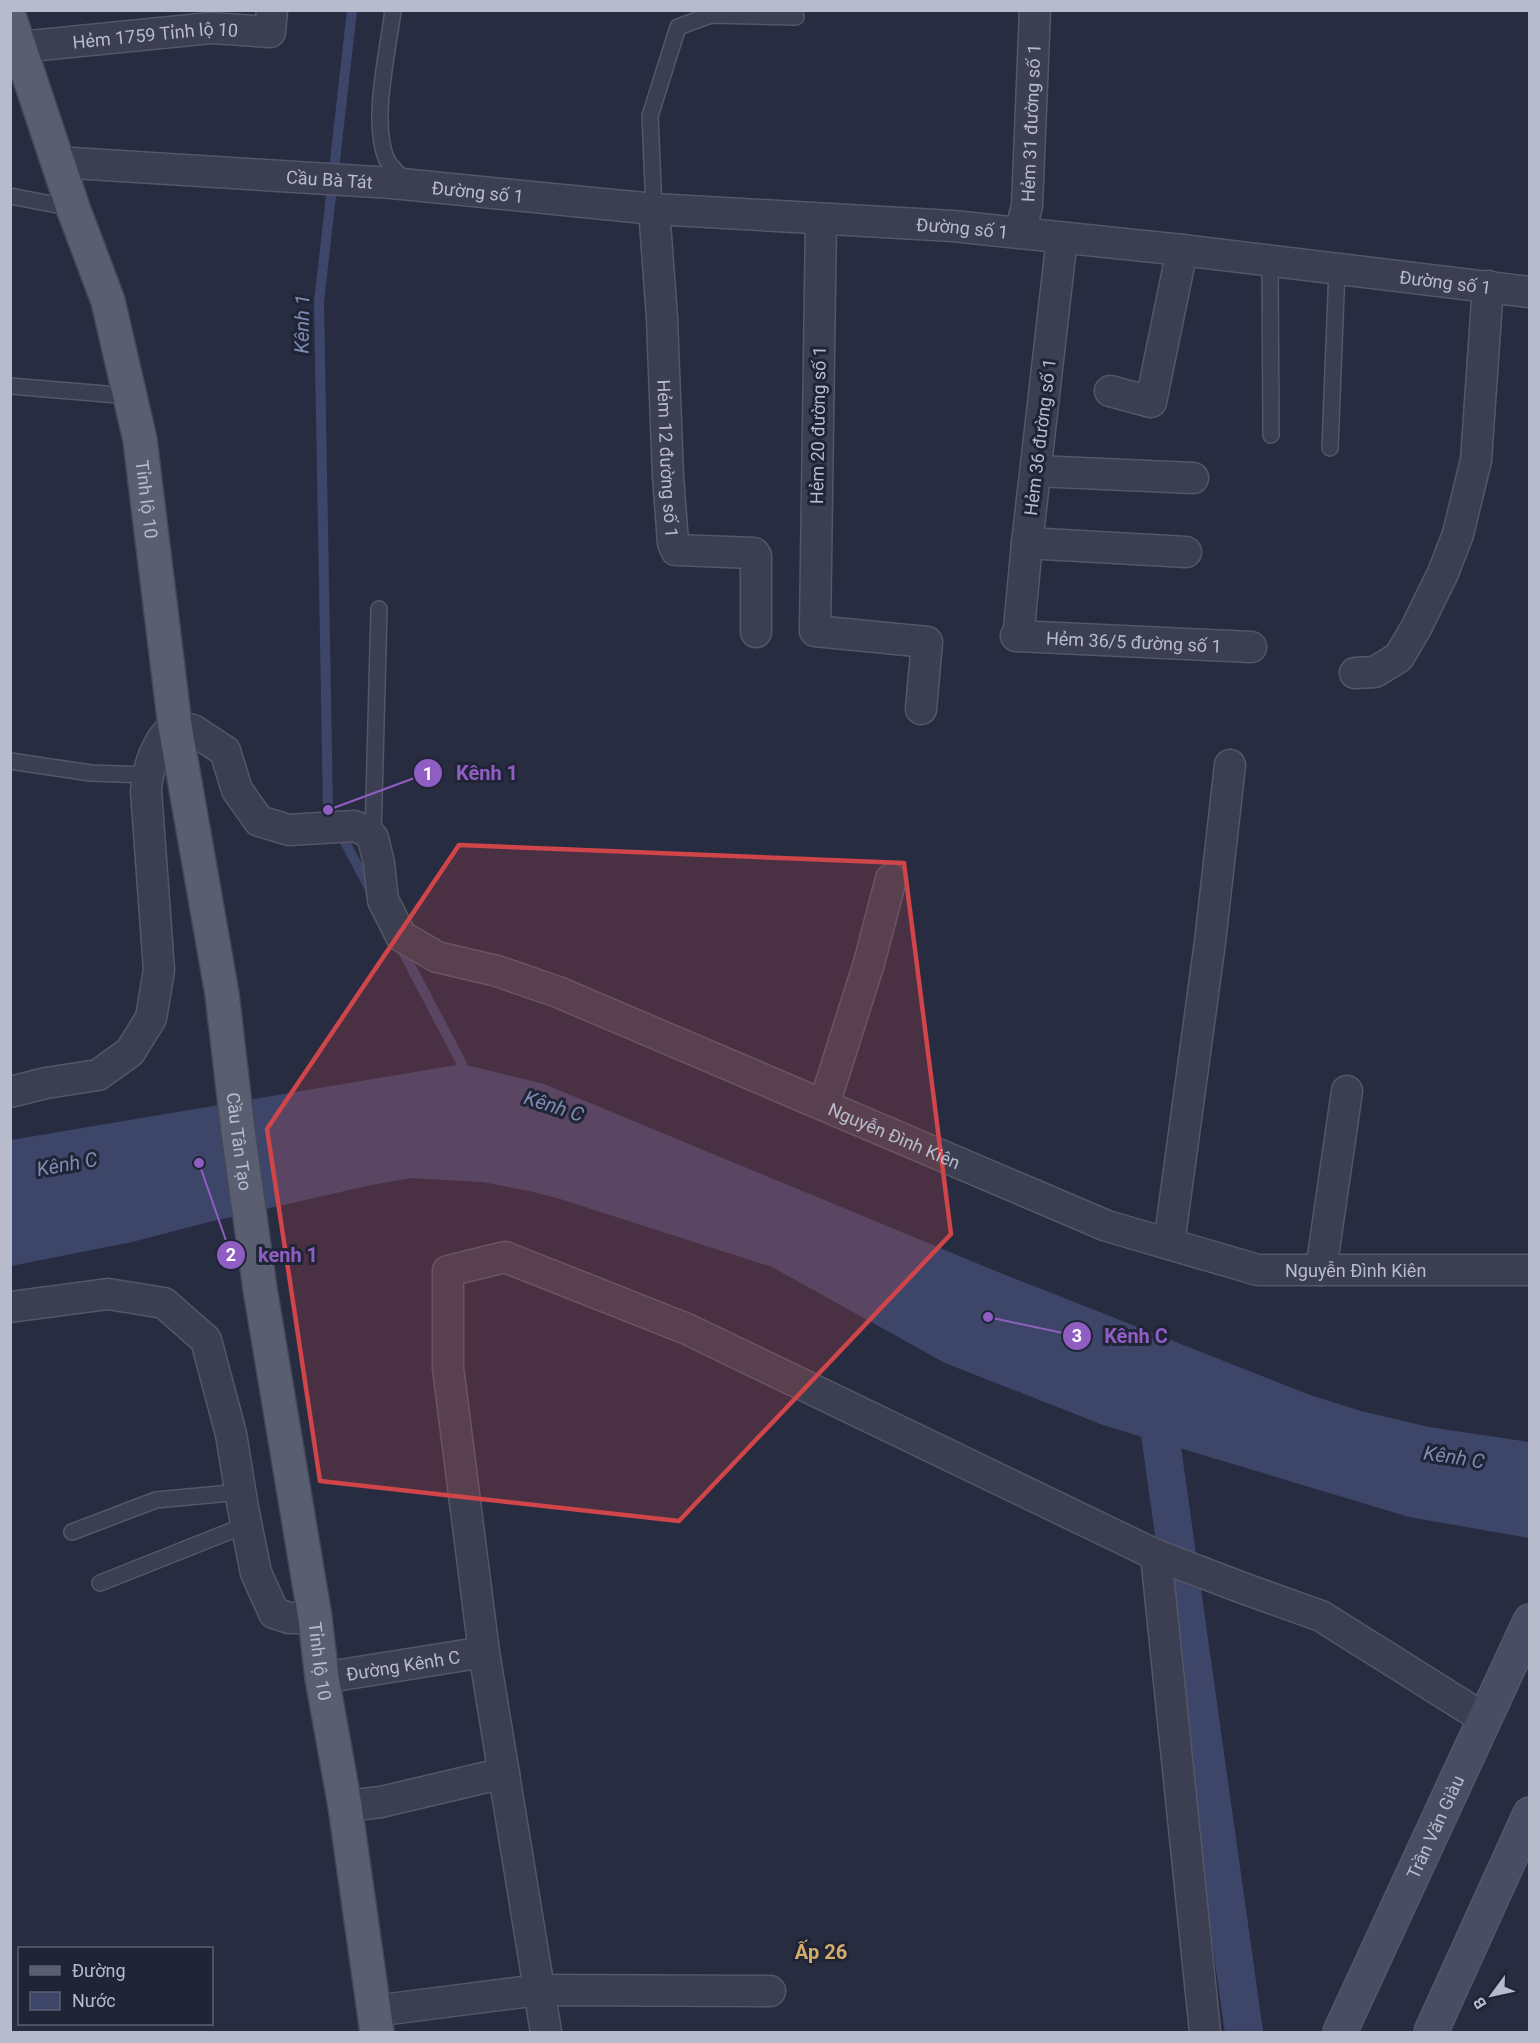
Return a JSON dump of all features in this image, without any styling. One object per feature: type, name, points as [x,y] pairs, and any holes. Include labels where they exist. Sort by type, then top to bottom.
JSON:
[{"type":"main road","name":"Tỉnh lộ 10","points":[[15,33],[57,162],[108,301],[140,440],[175,726],[222,994]]},
{"type":"main road","name":"Cầu Tân Tạo","points":[[222,994],[260,1289]]},
{"type":"main road","name":"Tỉnh lộ 10","points":[[260,1289],[345,1806],[375,2022]]},
{"type":"main road","name":"Trần Văn Giàu","points":[[1340,2032],[1530,1621]]},
{"type":"main road","points":[[1431,2032],[1530,1814]]},
{"type":"street","name":"Hẻm 1759 Tỉnh lộ 10","points":[[15,33],[211,28],[270,32],[272,10]]},
{"type":"street","name":"Hẻm 31 đường số 1","points":[[1020,233],[1027,206],[1035,10]]},
{"type":"street","name":"Cầu Bà Tát","points":[[57,162],[400,184]]},
{"type":"street","name":"Đường số 1","points":[[400,184],[654,209],[953,226],[1182,249],[1530,292]]},
{"type":"street","name":"Hẻm 12 đường số 1","points":[[654,209],[673,543],[676,550],[754,553],[756,556],[756,632]]},
{"type":"street","name":"Hẻm 20 đường số 1","points":[[820,219],[815,631],[927,642],[921,709]]},
{"type":"street","name":"Hẻm 36 đường số 1","points":[[1016,636],[1019,629],[1062,238]]},
{"type":"street","points":[[1110,391],[1151,402],[1182,249]]},
{"type":"street","points":[[1355,672],[1375,672],[1400,657],[1443,573],[1458,534],[1476,460],[1488,286]]},
{"type":"street","points":[[1036,471],[1193,478]]},
{"type":"street","points":[[1027,543],[1186,552]]},
{"type":"street","name":"Hẻm 36/5 đường số 1","points":[[1016,636],[1251,647]]},
{"type":"street","points":[[10,1092],[46,1083],[98,1075],[130,1052],[151,1018],[159,970],[146,791],[147,775],[165,732],[175,726],[193,730],[225,751],[237,790],[259,821],[289,830],[363,832]]},
{"type":"street","points":[[1169,1244],[1210,942],[1230,765]]},
{"type":"street","name":"Nguyễn Đình Kiên","points":[[363,832],[379,863],[382,900],[401,936],[437,957],[497,971],[558,992],[1107,1226],[1258,1269],[1530,1270]]},
{"type":"street","points":[[824,1105],[869,963],[891,879]]},
{"type":"street","points":[[1321,1270],[1347,1091]]},
{"type":"street","points":[[546,2032],[494,1775],[474,1653],[448,1368],[448,1271],[505,1257],[687,1329],[1165,1557],[1321,1616],[1485,1719]]},
{"type":"street","points":[[10,1307],[108,1294],[165,1303],[206,1340],[231,1434],[256,1573],[274,1613],[290,1618],[315,1618]]},
{"type":"street","points":[[1165,1557],[1205,2032]]},
{"type":"street","name":"Đường Kênh C","points":[[322,1677],[474,1653]]},
{"type":"street","points":[[345,1806],[381,1802],[494,1775]]},
{"type":"street","points":[[375,2022],[408,2006],[539,1990],[770,1991]]},
{"type":"lane","points":[[393,10],[380,105],[382,143],[387,160],[400,184]]},
{"type":"lane","points":[[654,209],[650,116],[678,27],[711,15],[796,17]]},
{"type":"lane","points":[[10,196],[73,208]]},
{"type":"lane","points":[[1270,260],[1271,435]]},
{"type":"lane","points":[[1330,448],[1337,268]]},
{"type":"lane","points":[[10,386],[130,396]]},
{"type":"lane","points":[[363,832],[379,609]]},
{"type":"lane","points":[[10,761],[91,774],[147,775]]},
{"type":"lane","points":[[72,1532],[156,1500],[241,1492]]},
{"type":"lane","points":[[100,1583],[246,1526]]},
{"type":"highlighted area","points":[[459,845],[904,863],[951,1234],[679,1521],[320,1481],[267,1129]]},
{"type":"water","name":"Kênh C","points":[[462,1064],[544,1084],[998,1272],[1310,1395],[1361,1411],[1429,1427],[1529,1442],[1529,1538],[1409,1517],[1103,1425],[945,1363],[772,1267],[557,1198],[482,1182],[412,1178],[371,1185],[132,1242],[11,1266],[11,1140]]},
{"type":"waterway","name":"Kênh 1","points":[[352,10],[319,302],[328,810],[372,893]]},
{"type":"waterway","name":"Kênh 1","points":[[399,944],[462,1064],[463,1077]]},
{"type":"waterway","points":[[1154,1391],[1244,2032]]},
{"type":"place","name":"Kênh 1","points":[[328,810]]},
{"type":"place","name":"kenh 1","points":[[199,1163]]},
{"type":"place","name":"Kênh C","points":[[988,1317]]},
{"type":"district","name":"Ấp 26","points":[[821,1952]]}]
